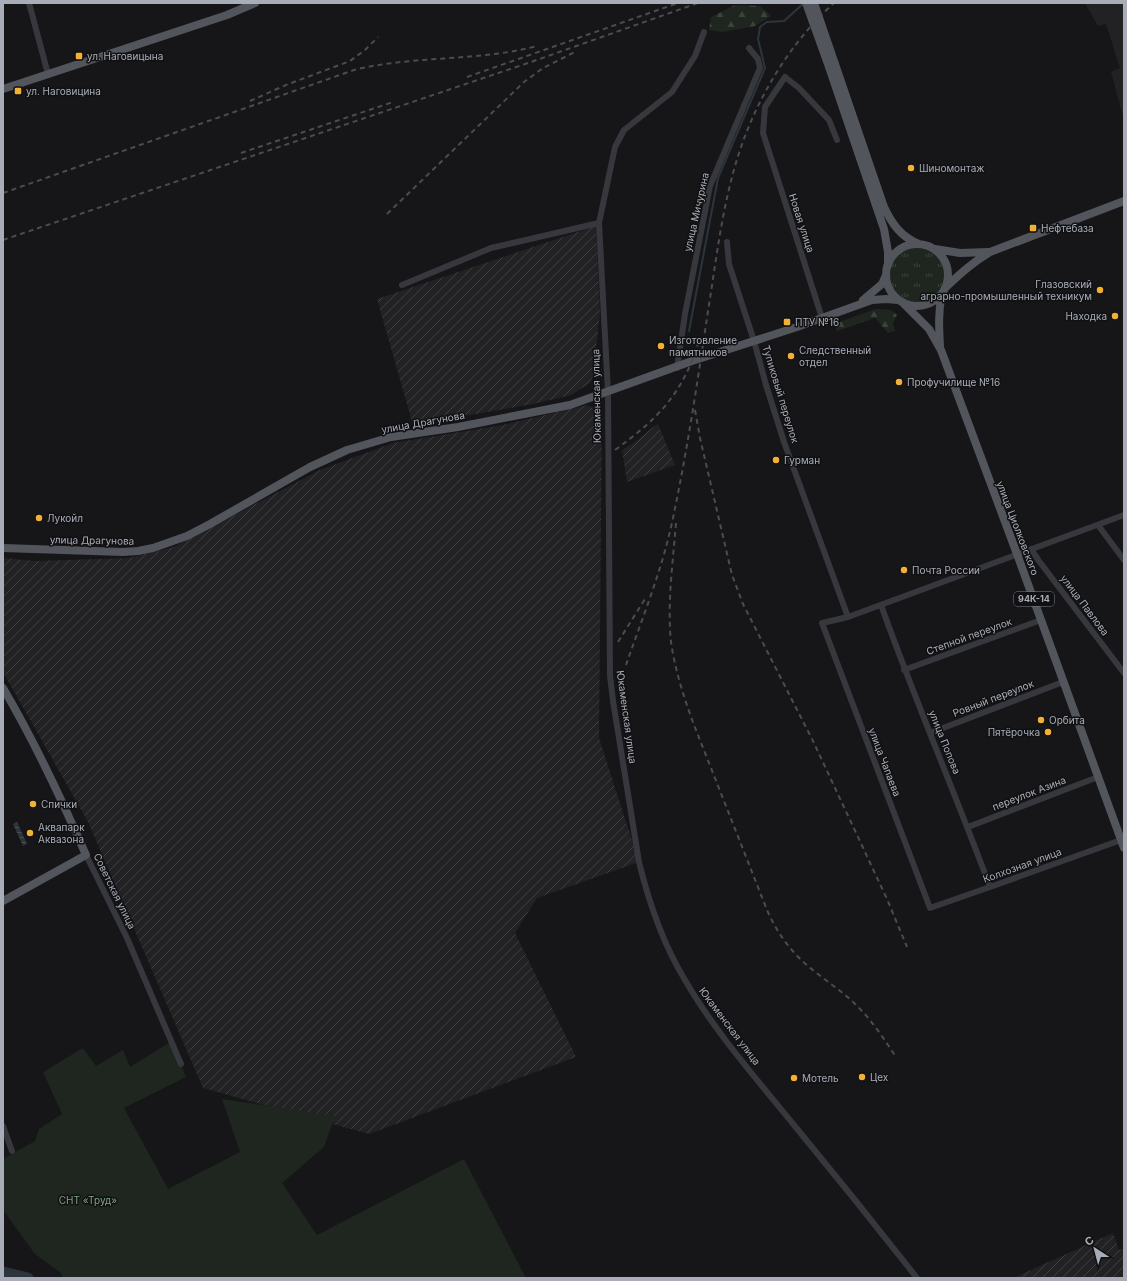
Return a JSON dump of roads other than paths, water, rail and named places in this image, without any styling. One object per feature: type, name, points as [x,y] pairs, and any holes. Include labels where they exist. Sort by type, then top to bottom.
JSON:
[{"type":"main road","points":[[3,89],[227,15],[254,3]]},
{"type":"main road","points":[[806,3],[832,66],[889,218],[905,237],[919,244],[934,249],[960,253],[990,252]]},
{"type":"main road","points":[[814,3],[832,66],[884,229],[888,252],[886,275],[888,287],[893,295],[901,302],[912,306],[924,306],[938,299],[944,290],[965,269],[990,252],[1124,201]]},
{"type":"main road","points":[[888,264],[898,251],[905,247],[919,244]]},
{"type":"main road","points":[[934,249],[942,257],[948,268],[948,276],[944,290]]},
{"type":"main road","name":"улица Драгунова","points":[[854,306],[875,291],[882,284],[886,275]]},
{"type":"main road","name":"улица Циолковского","points":[[941,350],[938,321],[940,304],[944,290]]},
{"type":"main road","name":"улица Драгунова","points":[[3,548],[123,552],[153,548],[187,536],[310,467],[347,450],[391,437],[458,427],[570,405],[677,368],[692,361],[872,300],[901,302]]},
{"type":"main road","name":"улица Циолковского","points":[[901,302],[929,329],[941,350],[1018,554],[1124,848]]},
{"type":"main road","name":"Советская улица","points":[[3,688],[28,730],[68,814],[86,856]]},
{"type":"main road","points":[[3,901],[86,856]]},
{"type":"street","points":[[29,3],[48,74]]},
{"type":"street","name":"Юкаменская улица","points":[[704,32],[695,56],[672,92],[624,130],[615,147],[599,223],[608,392],[609,646],[611,689],[639,862],[654,911],[674,961],[709,1018],[917,1278]]},
{"type":"street","name":"улица Мичурина","points":[[677,368],[685,314],[710,186],[760,68],[758,59],[750,48]]},
{"type":"street","name":"Новая улица","points":[[822,318],[763,133],[765,107],[786,76],[829,120],[837,140]]},
{"type":"street","points":[[402,285],[491,248],[599,223]]},
{"type":"street","name":"Тупиковый переулок","points":[[727,242],[729,264],[784,442],[848,617]]},
{"type":"street","points":[[848,617],[1124,515]]},
{"type":"street","points":[[1098,524],[1124,560]]},
{"type":"street","name":"улица Павлова","points":[[1031,549],[1124,673]]},
{"type":"street","name":"улица Попова","points":[[881,605],[904,670],[968,827],[990,887]]},
{"type":"street","name":"улица Чапаева","points":[[848,617],[822,623],[930,908]]},
{"type":"street","name":"Степной переулок","points":[[904,670],[1041,620]]},
{"type":"street","name":"Ровный переулок","points":[[930,733],[1063,682]]},
{"type":"street","name":"переулок Азина","points":[[968,827],[1098,777]]},
{"type":"street","name":"Колхозная улица","points":[[930,908],[1121,840]]},
{"type":"street","name":"Советская улица","points":[[86,856],[127,938],[181,1064]]},
{"type":"street","points":[[3,1126],[12,1151]]},
{"type":"waterway","points":[[689,331],[718,178],[765,68],[758,39],[760,27],[767,22],[784,21],[804,3]]},
{"type":"waterway","points":[[3,1272],[28,1278]]},
{"type":"railway","points":[[467,77],[678,3]]},
{"type":"railway","points":[[3,240],[531,62],[698,3]]},
{"type":"railway","points":[[626,665],[653,590],[670,532],[697,387],[721,230],[727,197],[738,156],[757,108],[769,84],[799,41],[834,3]]},
{"type":"railway","points":[[250,101],[286,85],[350,61],[365,50],[378,37]]},
{"type":"railway","points":[[3,193],[354,70],[399,62],[469,57],[514,51],[537,46]]},
{"type":"railway","points":[[387,214],[524,82],[543,68],[577,51]]},
{"type":"railway","points":[[241,153],[393,102]]},
{"type":"railway","points":[[615,450],[644,427],[668,403],[685,375],[693,359],[699,341]]},
{"type":"railway","points":[[695,410],[700,438],[732,575],[743,604],[813,741],[887,899],[907,947]]},
{"type":"railway","points":[[676,523],[671,582],[670,627],[671,642],[677,673],[694,725],[767,910],[779,933],[795,954],[850,999],[867,1016],[896,1057]]},
{"type":"railway","points":[[618,642],[645,599]]},
{"type":"place","name":"ул. Наговицына","points":[[79,56]]},
{"type":"place","name":"ул. Наговицина","points":[[18,91]]},
{"type":"place","name":"Шиномонтаж","points":[[911,168]]},
{"type":"place","name":"Нефтебаза","points":[[1033,228]]},
{"type":"place","name":"Глазовский аграрно-промышленный техникум","points":[[1100,290]]},
{"type":"place","name":"Находка","points":[[1115,316]]},
{"type":"place","name":"ПТУ №16","points":[[787,322]]},
{"type":"place","name":"Изготовление памятников","points":[[661,346]]},
{"type":"place","name":"Следственный отдел","points":[[791,356]]},
{"type":"place","name":"Профучилище №16","points":[[899,382]]},
{"type":"place","name":"Гурман","points":[[776,460]]},
{"type":"place","name":"Лукойл","points":[[39,518]]},
{"type":"place","name":"Почта России","points":[[904,570]]},
{"type":"place","name":"Орбита","points":[[1041,720]]},
{"type":"place","name":"Пятёрочка","points":[[1048,732]]},
{"type":"place","name":"Спички","points":[[33,804]]},
{"type":"place","name":"Аквапарк Аквазона","points":[[30,833]]},
{"type":"place","name":"Цех","points":[[862,1077]]},
{"type":"place","name":"Мотель","points":[[794,1078]]},
{"type":"park label","name":"СНТ «Труд»","points":[[88,1200]]}]
